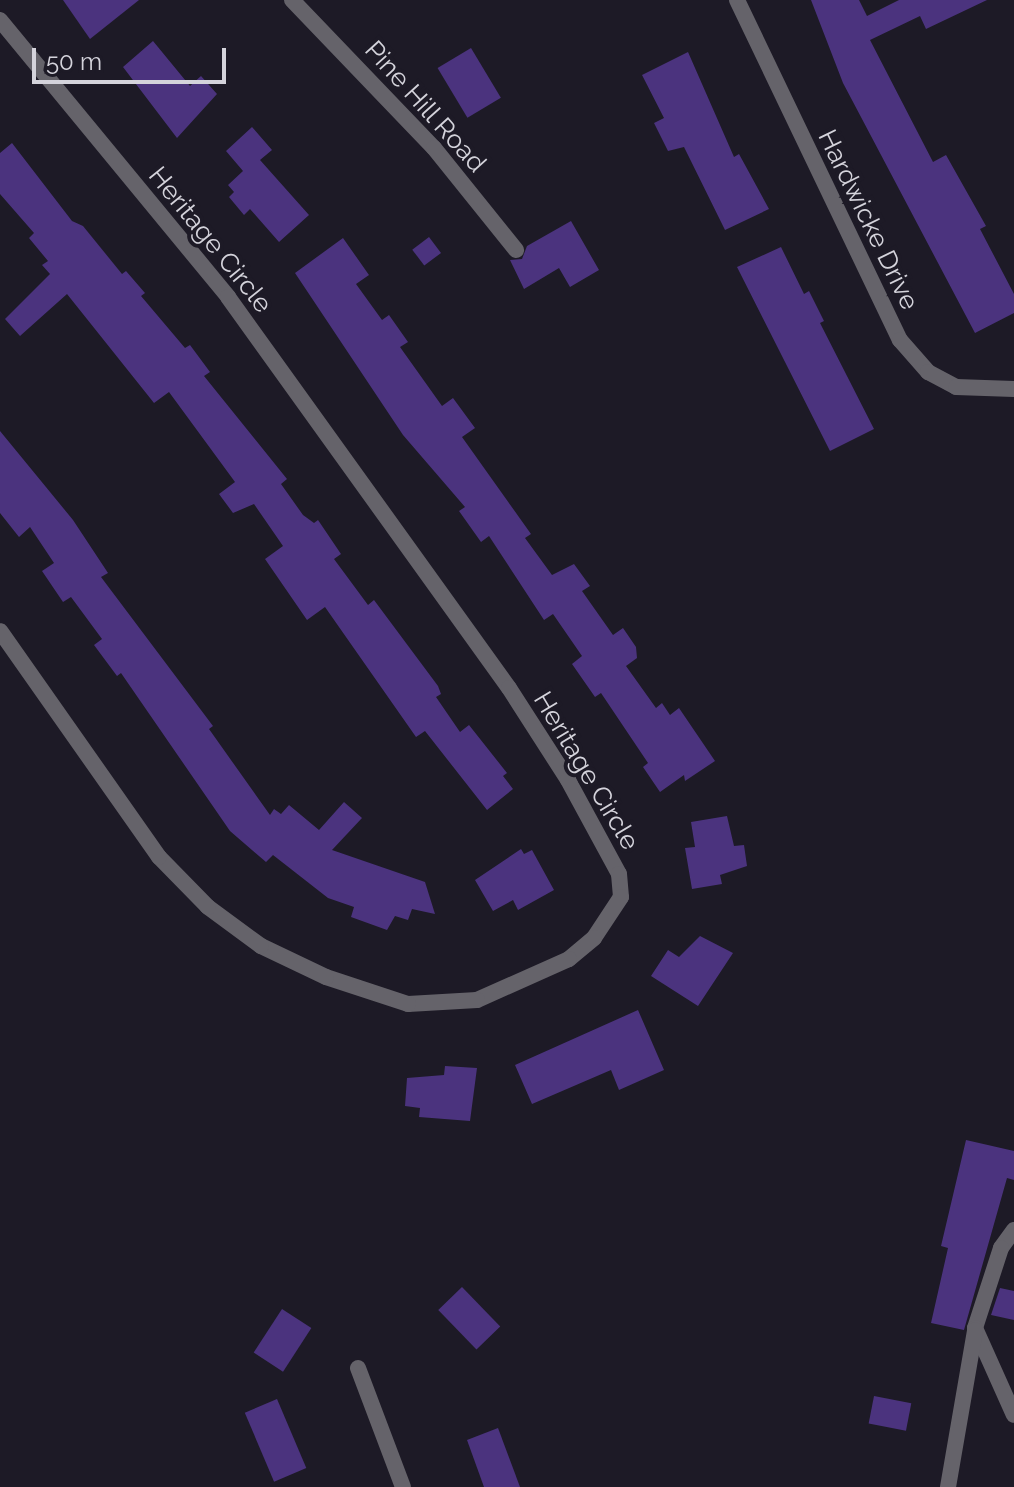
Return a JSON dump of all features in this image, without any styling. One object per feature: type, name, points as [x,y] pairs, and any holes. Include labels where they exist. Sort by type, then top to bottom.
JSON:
[{"type":"street","name":"Pine Hill Road","points":[[292,0],[434,148],[516,250]]},
{"type":"street","name":"Hardwicke Drive","points":[[737,0],[900,340],[928,372],[956,387],[1014,389]]},
{"type":"street","name":"Heritage Circle","points":[[0,20],[228,297],[509,688],[619,874],[621,897],[594,938],[569,959],[477,1000],[408,1004],[326,977],[261,946],[218,915],[159,857],[43,685],[0,631]]},
{"type":"street","points":[[948,1487],[975,1328],[1014,1230]]},
{"type":"street","points":[[975,1328],[1014,1415]]},
{"type":"street","points":[[358,1368],[403,1487]]},
{"type":"building","points":[[63,0],[139,0],[90,39]]},
{"type":"building","points":[[811,0],[859,0],[867,16],[899,0],[987,0],[926,29],[920,16],[870,40],[933,162],[946,155],[986,226],[980,229],[1014,294],[1014,313],[975,333],[843,83]]},
{"type":"building","points":[[153,41],[190,86],[201,76],[217,94],[177,138],[123,67]]},
{"type":"building","points":[[471,48],[501,98],[467,118],[438,68]]},
{"type":"building","points":[[688,52],[734,157],[739,154],[769,209],[725,230],[684,147],[668,151],[654,123],[664,118],[642,75]]},
{"type":"building","points":[[252,127],[272,150],[260,160],[309,215],[279,242],[250,209],[244,215],[229,197],[234,192],[228,185],[243,171],[226,151]]},
{"type":"building","points":[[12,143],[72,221],[83,226],[122,274],[126,271],[145,293],[141,296],[185,348],[190,345],[210,372],[204,376],[287,479],[281,484],[303,515],[314,523],[318,520],[341,554],[334,559],[368,605],[374,600],[438,686],[441,694],[436,697],[460,732],[469,725],[507,773],[503,776],[513,789],[487,810],[425,731],[416,737],[325,607],[307,620],[265,559],[283,546],[254,504],[233,513],[219,494],[235,482],[169,392],[154,403],[67,294],[20,336],[5,319],[50,274],[42,265],[48,261],[29,238],[34,233],[0,194],[0,153]]},
{"type":"building","points":[[571,221],[599,270],[570,287],[559,268],[524,289],[510,260],[522,259],[527,246]]},
{"type":"building","points":[[429,237],[441,253],[424,266],[412,250]]},
{"type":"building","points":[[343,238],[369,275],[356,284],[382,320],[389,315],[408,342],[400,347],[442,406],[453,398],[475,428],[462,437],[531,534],[525,538],[552,575],[574,564],[590,586],[582,591],[613,635],[623,628],[636,647],[637,658],[626,666],[656,708],[662,703],[670,715],[679,708],[715,761],[685,781],[684,775],[660,792],[643,767],[648,763],[601,693],[595,697],[572,664],[582,656],[553,614],[544,620],[489,536],[481,542],[459,511],[465,507],[403,435],[295,273]]},
{"type":"building","points":[[781,247],[804,294],[809,291],[824,321],[820,323],[874,429],[830,451],[737,267]]},
{"type":"building","points":[[0,431],[73,520],[108,573],[101,577],[213,726],[209,729],[270,815],[274,809],[281,814],[289,805],[319,830],[344,802],[362,818],[332,850],[425,882],[435,914],[412,909],[408,920],[395,916],[387,930],[351,917],[354,907],[328,898],[273,855],[266,862],[230,831],[121,673],[117,676],[94,645],[102,639],[71,597],[63,602],[42,571],[54,563],[30,527],[19,537],[0,513]]},
{"type":"building","points":[[727,816],[734,846],[744,845],[747,866],[720,875],[722,884],[692,889],[685,848],[695,847],[691,822]]},
{"type":"building","points":[[521,849],[524,854],[532,850],[554,890],[518,910],[513,900],[493,911],[475,880]]},
{"type":"building","points":[[700,936],[733,953],[698,1006],[651,976],[668,950],[679,957]]},
{"type":"building","points":[[638,1010],[664,1070],[619,1090],[611,1070],[532,1104],[515,1065]]},
{"type":"building","points":[[445,1066],[477,1068],[470,1121],[419,1117],[420,1108],[405,1106],[407,1078],[444,1075]]},
{"type":"building","points":[[966,1140],[1014,1151],[1014,1180],[1007,1178],[964,1330],[931,1323],[948,1248],[941,1246]]},
{"type":"building","points":[[462,1287],[500,1327],[476,1349],[438,1310]]},
{"type":"building","points":[[1000,1288],[1014,1291],[1014,1320],[991,1315]]},
{"type":"building","points":[[282,1309],[311,1328],[283,1372],[254,1353]]},
{"type":"building","points":[[874,1396],[911,1403],[906,1431],[869,1423]]},
{"type":"building","points":[[277,1399],[306,1468],[274,1482],[245,1413]]},
{"type":"building","points":[[498,1428],[520,1487],[484,1487],[467,1440]]}]
